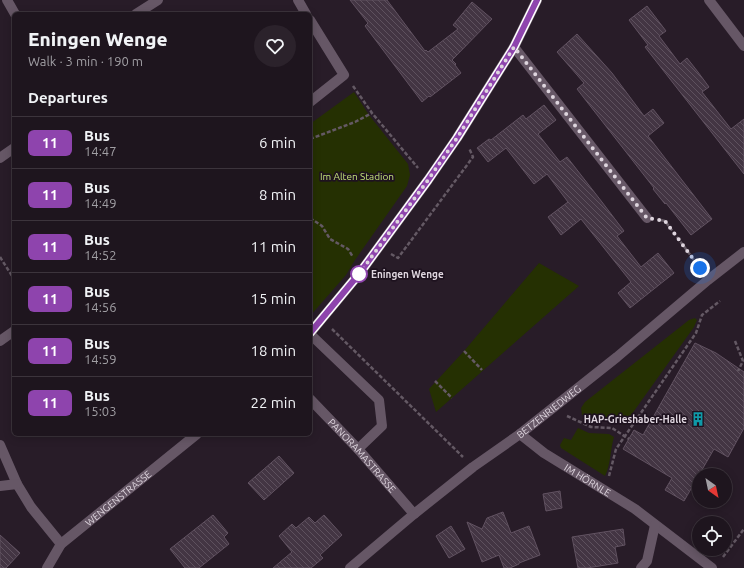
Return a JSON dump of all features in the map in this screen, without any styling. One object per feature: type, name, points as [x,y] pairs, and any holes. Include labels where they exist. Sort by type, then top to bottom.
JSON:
[{"type":"street","points":[[7,0],[14,12]]},
{"type":"street","points":[[139,12],[158,0]]},
{"type":"street","points":[[298,0],[305,12]]},
{"type":"street","points":[[312,330],[359,274],[428,180],[514,47],[537,0]]},
{"type":"street","points":[[709,0],[744,46]]},
{"type":"street","points":[[312,23],[344,75],[312,100]]},
{"type":"street","points":[[514,47],[647,218]]},
{"type":"street","points":[[0,158],[12,149]]},
{"type":"street","name":"BETZENRIEDWEG","points":[[350,568],[473,467],[520,434],[617,357],[708,280],[744,252]]},
{"type":"street","points":[[0,341],[12,332]]},
{"type":"street","points":[[312,335],[379,400],[382,426],[358,449]]},
{"type":"street","name":"PANORAMASTRASSE","points":[[312,401],[358,449],[414,514]]},
{"type":"street","name":"IM HÖRNLE","points":[[520,434],[544,453],[635,509],[655,525],[716,565]]},
{"type":"street","name":"WENGENSTRASSE","points":[[47,568],[60,544],[195,436]]},
{"type":"street","points":[[0,445],[17,484],[31,507],[60,544]]},
{"type":"street","points":[[0,486],[17,484]]},
{"type":"street","points":[[641,568],[647,561],[655,525]]},
{"type":"path","points":[[344,75],[372,113],[428,180]]},
{"type":"path","points":[[312,137],[355,122],[372,113]]},
{"type":"path","points":[[379,247],[398,258],[473,157],[460,132]]},
{"type":"path","points":[[647,218],[665,221],[708,280]]},
{"type":"path","points":[[312,219],[322,226],[330,239],[348,249],[355,260]]},
{"type":"path","points":[[0,257],[12,276]]},
{"type":"path","points":[[605,490],[616,449],[696,333],[702,316],[720,301]]},
{"type":"path","points":[[322,318],[473,467]]},
{"type":"path","points":[[735,342],[743,360],[738,371]]},
{"type":"path","points":[[464,351],[482,370]]},
{"type":"path","points":[[435,381],[452,398]]},
{"type":"path","points":[[583,423],[591,427],[612,428],[629,439]]},
{"type":"path","points":[[716,565],[744,529]]},
{"type":"green space","name":"Im Alten Stadion","points":[[354,92],[369,115],[408,164],[410,175],[407,186],[346,275],[312,314],[312,123]]},
{"type":"green space","points":[[539,263],[579,286],[436,412],[429,389],[464,351]]},
{"type":"green space","points":[[695,318],[697,320],[694,327],[624,425],[616,419],[598,419],[582,415],[581,408],[585,402],[689,320]]},
{"type":"green space","points":[[578,428],[589,433],[609,434],[614,437],[605,476],[561,448],[560,445],[564,438],[571,440]]},
{"type":"building","points":[[350,0],[387,0],[425,51],[426,50],[428,52],[458,29],[453,25],[472,2],[492,19],[452,60],[461,73],[422,102],[365,26],[368,23]]},
{"type":"building","points":[[647,6],[666,31],[659,36],[680,64],[687,58],[698,72],[709,87],[702,92],[731,129],[744,119],[744,174],[645,47],[648,45],[629,20]]},
{"type":"building","points":[[577,34],[612,73],[644,116],[653,109],[664,123],[648,136],[712,219],[691,235],[653,189],[654,188],[577,89],[584,83],[557,52]]},
{"type":"building","points":[[544,105],[556,120],[538,134],[560,162],[567,157],[602,202],[624,231],[617,236],[641,267],[658,253],[674,273],[630,308],[618,293],[631,282],[581,219],[561,235],[548,217],[568,202],[547,174],[534,184],[506,148],[488,162],[477,148],[489,139],[491,140],[523,115],[526,119]]},
{"type":"building","name":"HAP-Grieshaber-Halle","points":[[695,343],[716,353],[744,372],[744,428],[728,457],[714,449],[703,468],[692,468],[692,487],[684,501],[665,490],[672,478],[623,449],[634,430],[643,435]]},
{"type":"building","points":[[279,456],[294,473],[264,500],[248,483]]},
{"type":"building","points":[[560,491],[562,508],[546,511],[543,494]]},
{"type":"building","points":[[503,512],[511,533],[529,526],[540,555],[510,568],[504,568],[499,555],[482,562],[467,522],[482,529],[487,518]]},
{"type":"building","points":[[213,515],[228,533],[224,537],[229,544],[199,568],[185,568],[170,549]]},
{"type":"building","points":[[324,515],[342,535],[320,555],[323,558],[311,568],[273,568],[292,552],[279,536],[292,524],[296,528],[309,517],[315,523]]},
{"type":"building","points":[[451,526],[465,549],[449,558],[436,536]]},
{"type":"building","points":[[623,529],[625,545],[615,547],[618,563],[578,568],[572,537]]},
{"type":"building","points":[[0,535],[20,553],[6,568],[0,568]]},
{"type":"bus line","name":"11","points":[[312,330],[359,274],[457,138],[514,47],[537,0]]},
{"type":"place","name":"Eningen Wenge","points":[[359,274]]},
{"type":"place","name":"HAP-Grieshaber-Halle","points":[[698,419]]},
{"type":"route","points":[[359,274],[457,138],[514,47],[647,218],[665,221],[700,268]]}]
